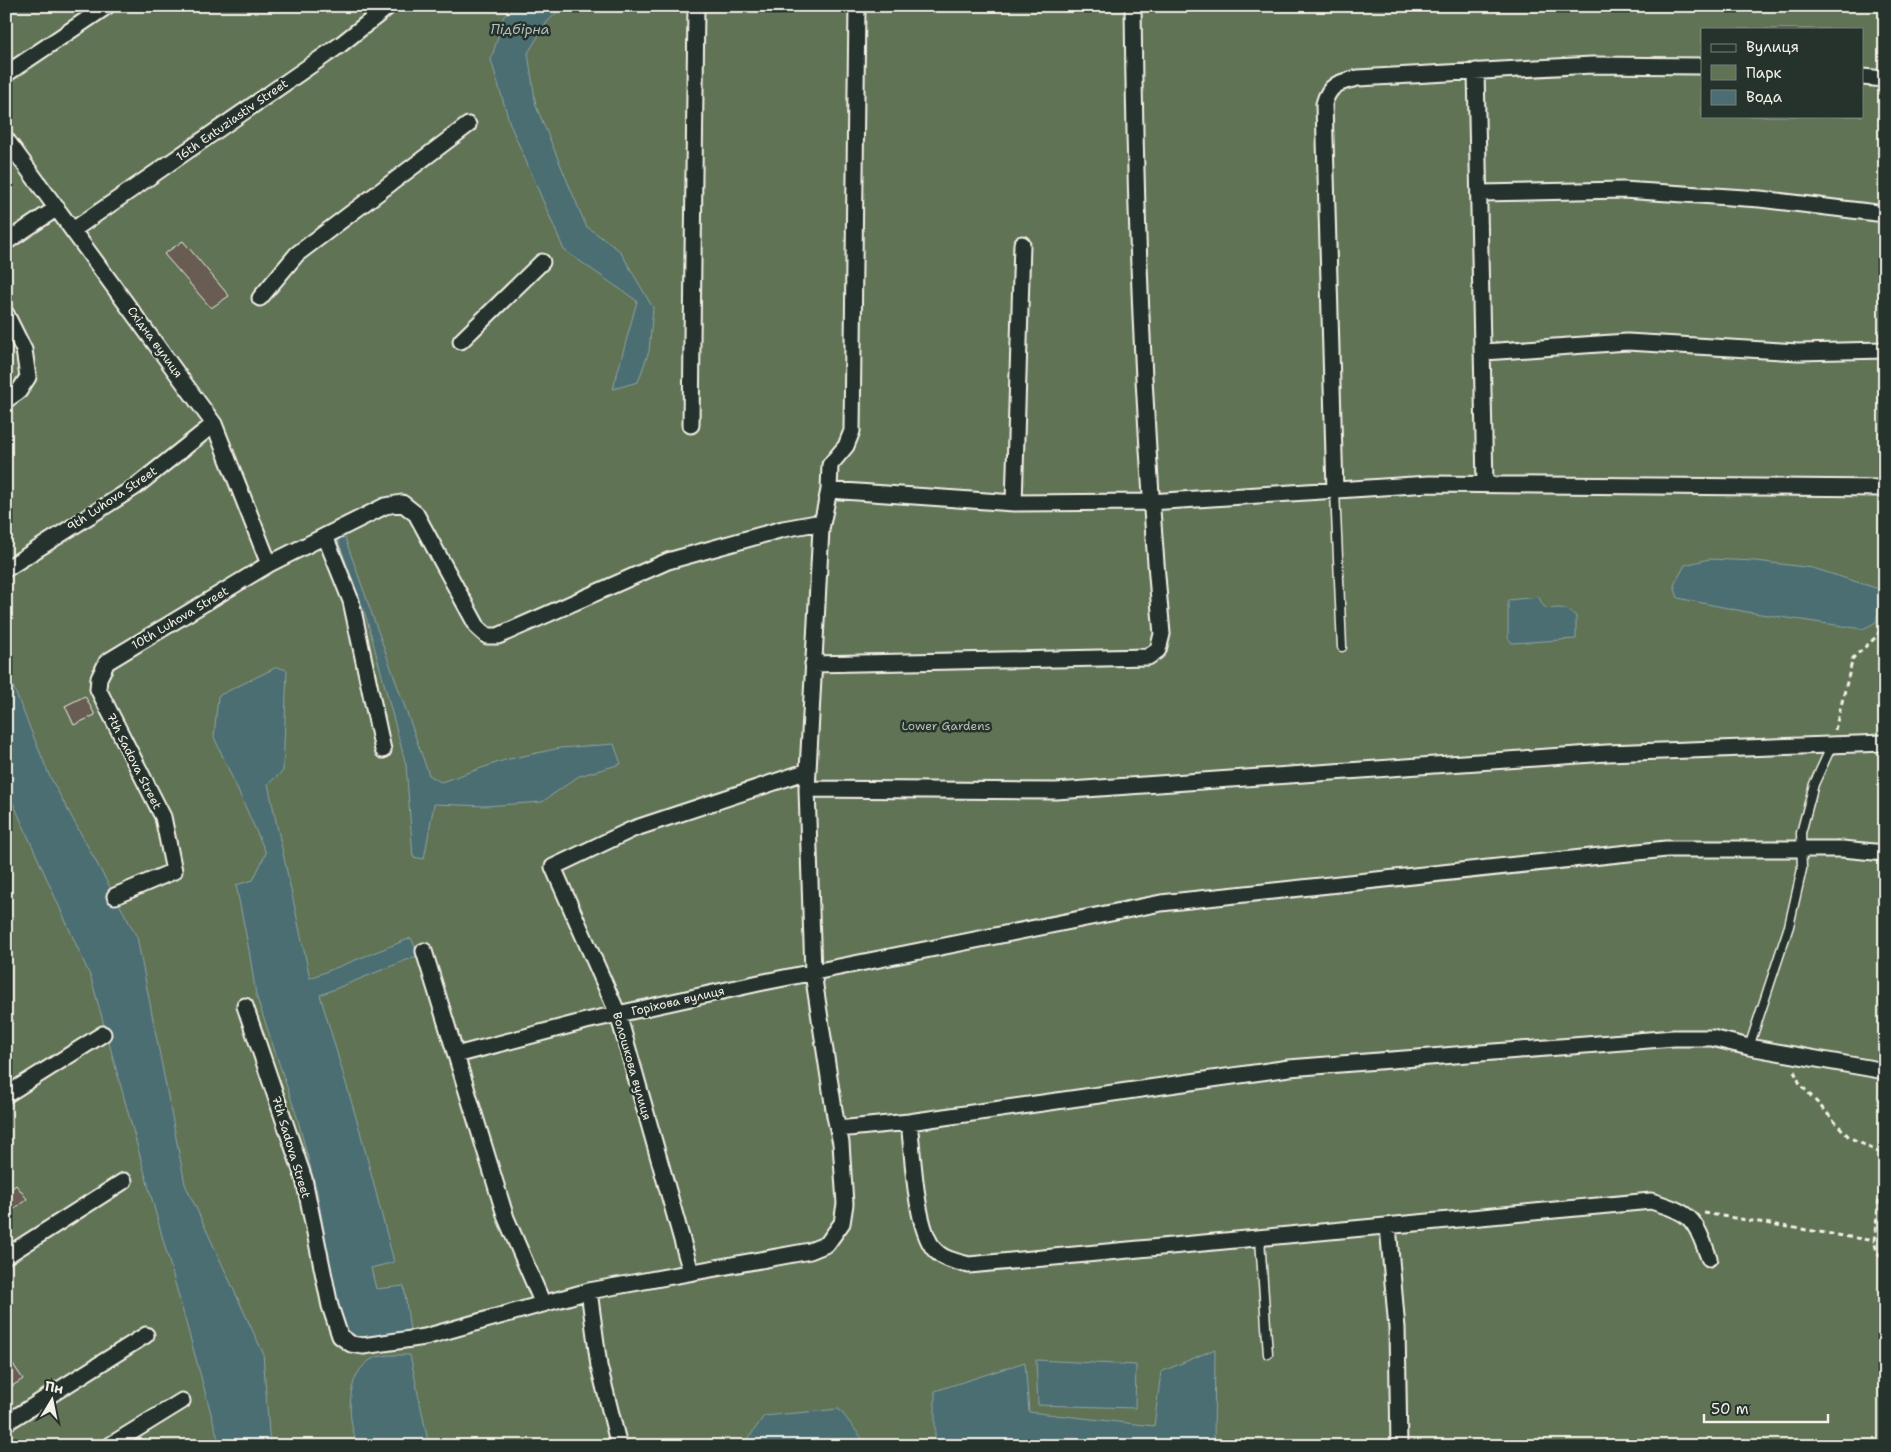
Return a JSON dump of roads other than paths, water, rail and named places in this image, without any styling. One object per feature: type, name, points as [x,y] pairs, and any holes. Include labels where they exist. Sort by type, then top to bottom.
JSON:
[{"type":"street","points":[[6,74],[108,6]]},
{"type":"street","name":"16th Entuziastiv Street","points":[[73,230],[332,50],[389,6]]},
{"type":"street","points":[[691,425],[696,6]]},
{"type":"street","points":[[424,951],[506,1218],[543,1304],[589,1291],[810,1250],[827,1244],[842,1223],[845,1204],[841,1143],[813,973],[807,789],[822,522],[829,490],[830,464],[846,446],[852,431],[857,6]]},
{"type":"street","points":[[813,664],[1148,657],[1158,650],[1162,634],[1150,502],[1135,178],[1133,6]]},
{"type":"street","points":[[1335,491],[1325,123],[1327,93],[1337,83],[1358,78],[1592,65],[1701,66]]},
{"type":"street","points":[[1476,72],[1486,484]]},
{"type":"street","points":[[1864,77],[1885,79]]},
{"type":"street","points":[[260,298],[297,254],[468,125]]},
{"type":"street","name":"Східна вулиця","points":[[6,139],[214,424],[269,564]]},
{"type":"street","points":[[1480,193],[1623,190],[1760,199],[1885,214]]},
{"type":"street","points":[[6,242],[57,208]]},
{"type":"street","points":[[1014,503],[1022,244]]},
{"type":"street","points":[[461,341],[542,262]]},
{"type":"street","points":[[6,314],[24,350],[28,377],[19,391],[6,400]]},
{"type":"street","points":[[1484,352],[1627,342],[1798,352],[1885,350]]},
{"type":"street","name":"9th Luhova Street","points":[[6,569],[135,487],[214,424]]},
{"type":"street","points":[[829,490],[1014,503],[1150,502],[1429,484],[1885,488]]},
{"type":"street","name":"10th Luhova Street","points":[[99,678],[107,662],[269,564],[385,506],[402,503],[416,514],[478,628],[486,636],[498,636],[668,561],[783,529],[822,522]]},
{"type":"street","points":[[325,536],[351,601],[384,750]]},
{"type":"street","name":"7th Sadova Street","points":[[99,678],[98,690],[163,817],[174,871],[115,896]]},
{"type":"street","points":[[807,789],[1056,791],[1607,753],[1885,743]]},
{"type":"street","name":"Волошкова вулиця","points":[[691,1272],[618,1014],[553,867],[633,829],[808,771]]},
{"type":"street","name":"Горіхова вулиця","points":[[456,1055],[618,1014],[759,983],[1162,903],[1666,850],[1842,849],[1885,853]]},
{"type":"street","name":"7th Sadova Street","points":[[245,1006],[304,1179],[330,1306],[340,1336],[351,1344],[362,1346],[425,1337],[543,1304]]},
{"type":"street","points":[[6,1095],[103,1034]]},
{"type":"street","points":[[838,1129],[909,1122],[1289,1068],[1674,1038],[1712,1038],[1749,1047],[1885,1071]]},
{"type":"street","points":[[909,1122],[924,1231],[935,1250],[953,1262],[969,1264],[1651,1201],[1673,1207],[1695,1222],[1709,1258]]},
{"type":"street","points":[[6,1256],[124,1181]]},
{"type":"street","points":[[1388,1226],[1397,1328],[1399,1446]]},
{"type":"street","points":[[589,1291],[599,1366],[619,1446]]},
{"type":"street","points":[[6,1423],[146,1335]]},
{"type":"street","points":[[109,1446],[182,1402]]},
{"type":"lane","points":[[1335,491],[1342,647]]},
{"type":"lane","points":[[1749,1047],[1789,926],[1802,869],[1803,849],[1801,833],[1814,784],[1832,745]]},
{"type":"lane","points":[[1260,1238],[1268,1354]]},
{"type":"water","name":"Підбірна","points":[[517,6],[564,6],[547,22],[528,53],[536,106],[586,226],[620,251],[653,308],[649,351],[638,382],[613,389],[637,301],[564,250],[510,124],[491,60],[504,16]]},
{"type":"water","points":[[344,535],[429,775],[441,782],[505,760],[560,748],[614,744],[621,764],[579,776],[542,802],[485,806],[434,804],[424,859],[413,857],[406,765],[367,620],[337,538]]},
{"type":"water","points":[[1709,559],[1756,561],[1813,568],[1882,590],[1876,622],[1863,629],[1747,612],[1678,598],[1674,585],[1685,565]]},
{"type":"water","points":[[1539,597],[1547,608],[1565,609],[1576,616],[1576,639],[1512,643],[1508,638],[1508,600]]},
{"type":"water","points":[[277,667],[287,670],[283,771],[268,784],[310,978],[411,938],[419,955],[320,995],[360,1131],[394,1262],[371,1268],[376,1289],[404,1286],[410,1331],[357,1338],[348,1332],[338,1312],[317,1192],[297,1117],[256,995],[236,885],[253,880],[266,853],[214,737],[218,696]]},
{"type":"water","points":[[6,669],[50,777],[137,937],[185,1184],[263,1353],[270,1446],[220,1446],[91,978],[6,787]]},
{"type":"water","points":[[1215,1349],[1214,1446],[935,1445],[935,1391],[1025,1362],[1029,1412],[1154,1426],[1161,1372]]},
{"type":"water","points":[[410,1355],[429,1446],[358,1446],[354,1436],[350,1411],[353,1385],[357,1374],[364,1365],[376,1357]]},
{"type":"water","points":[[1036,1360],[1136,1365],[1135,1408],[1038,1405]]},
{"type":"water","points":[[839,1409],[868,1446],[743,1446],[764,1416]]},
{"type":"park label","name":"Lower Gardens","points":[[946,726]]}]
